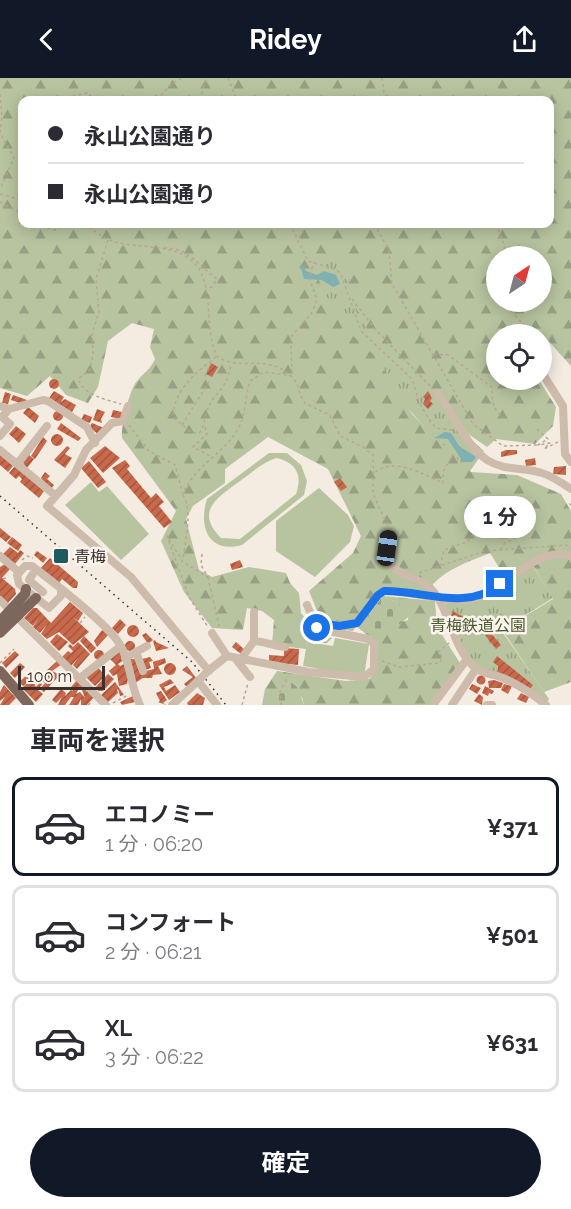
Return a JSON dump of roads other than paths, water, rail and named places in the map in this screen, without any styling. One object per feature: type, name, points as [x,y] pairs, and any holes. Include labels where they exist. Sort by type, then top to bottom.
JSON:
[{"type":"main road","points":[[0,633],[14,613],[26,589]]},
{"type":"main road","points":[[0,621],[39,595]]},
{"type":"main road","points":[[0,671],[29,705]]},
{"type":"street","points":[[552,389],[563,406],[565,454],[571,462]]},
{"type":"street","points":[[437,393],[447,404],[464,434],[487,460],[506,468],[542,473],[571,489]]},
{"type":"street","points":[[0,406],[9,409],[43,400],[48,401],[87,427],[95,442]]},
{"type":"street","points":[[128,406],[123,421],[112,423],[86,450],[74,475],[47,506],[131,577],[208,671]]},
{"type":"street","points":[[0,436],[10,424],[2,417],[9,409]]},
{"type":"street","points":[[17,464],[47,426]]},
{"type":"street","points":[[0,450],[56,496]]},
{"type":"street","points":[[389,533],[387,554],[395,570],[425,584],[438,598],[455,640],[476,669],[501,677],[534,694],[546,705]]},
{"type":"street","points":[[316,626],[319,623],[339,626],[357,623],[378,595],[384,591],[438,598],[464,598],[486,594],[518,570],[532,563],[561,555],[571,556]]},
{"type":"street","points":[[1,560],[19,572]]},
{"type":"street","points":[[39,595],[26,589],[17,580],[19,572],[27,565],[36,569],[62,590],[121,646],[140,705]]},
{"type":"street","points":[[36,569],[29,580],[49,608],[61,596],[62,590]]},
{"type":"street","points":[[39,595],[51,582]]},
{"type":"street","points":[[0,600],[108,705]]},
{"type":"street","points":[[234,658],[291,669],[361,678],[371,673],[376,647],[371,641],[324,631],[316,626],[307,605]]},
{"type":"street","points":[[254,612],[254,641]]},
{"type":"street","points":[[212,633],[250,677]]},
{"type":"street","points":[[172,705],[208,671],[234,658],[254,641],[260,641],[268,646],[285,646]]},
{"type":"street","points":[[80,678],[121,646]]},
{"type":"street","points":[[125,658],[147,646]]},
{"type":"street","points":[[136,652],[143,671]]},
{"type":"street","points":[[433,705],[467,659]]},
{"type":"street","points":[[452,705],[476,669]]},
{"type":"street","points":[[198,680],[217,705]]},
{"type":"street","points":[[209,695],[210,705]]},
{"type":"street","points":[[487,705],[492,705]]},
{"type":"water","points":[[300,265],[303,265],[306,271],[317,275],[324,271],[336,275],[340,284],[333,287],[322,280],[304,279]]},
{"type":"water","points":[[445,432],[451,433],[459,446],[476,457],[472,462],[463,462],[448,439],[434,438]]},
{"type":"railway","points":[[0,496],[192,662],[226,705]]},
{"type":"place","name":"青梅","points":[[61,556]]},
{"type":"park label","name":"青梅鉄道公園","points":[[478,625]]}]
